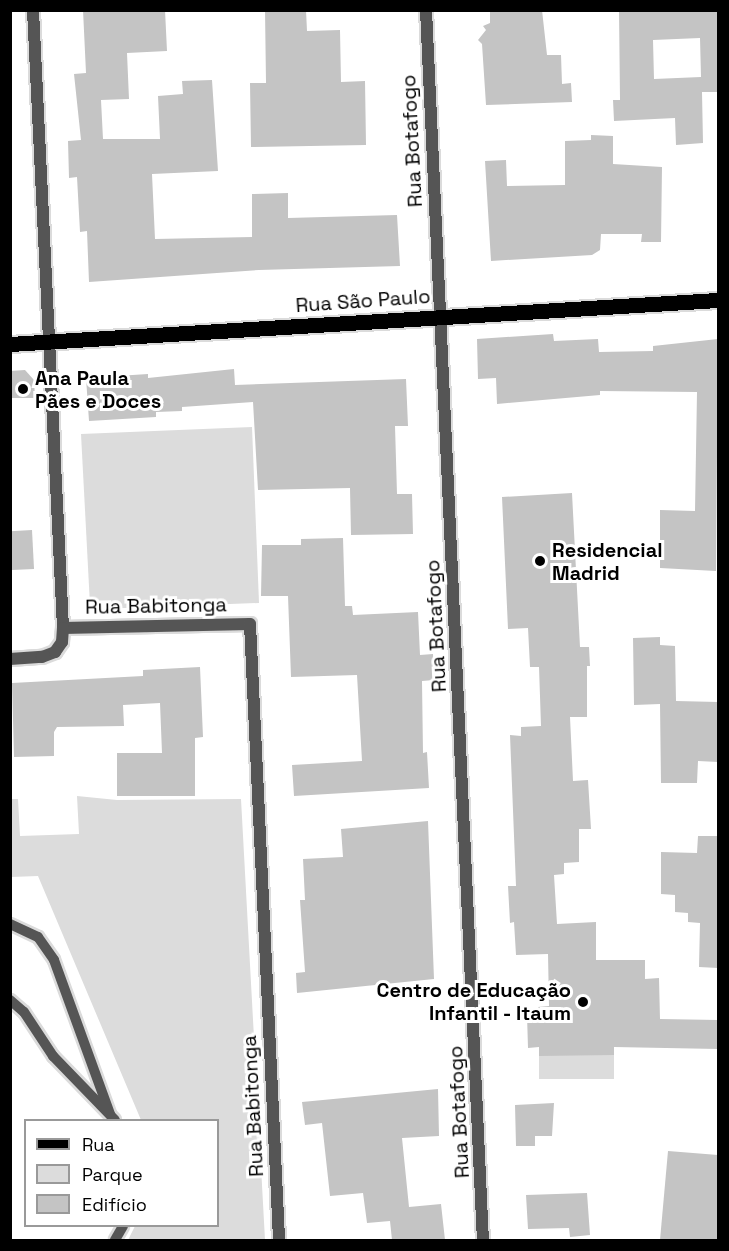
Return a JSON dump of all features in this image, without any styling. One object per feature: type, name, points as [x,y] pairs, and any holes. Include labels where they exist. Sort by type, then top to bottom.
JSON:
[{"type":"main road","name":"Rua São Paulo","points":[[10,344],[718,300]]},
{"type":"street","name":"Rua Babitonga","points":[[33,10],[63,628],[250,624],[279,1240]]},
{"type":"street","name":"Rua Botafogo","points":[[426,10],[483,1240]]},
{"type":"street","points":[[10,658],[42,657],[55,652],[62,642],[63,628]]},
{"type":"lane","points":[[10,924],[38,937],[54,960],[113,1117]]},
{"type":"lane","points":[[10,1000],[24,1012],[53,1056],[113,1117]]},
{"type":"green space","points":[[252,427],[259,603],[98,609],[90,605],[81,434]]},
{"type":"green space","points":[[77,796],[117,800],[241,799],[265,1240],[128,1240],[134,1227],[219,1227],[219,1119],[141,1119],[38,876],[11,877],[11,799],[18,799],[20,836],[79,834]]},
{"type":"green space","points":[[539,1055],[614,1055],[614,1079],[539,1079]]},
{"type":"building","points":[[83,10],[165,10],[167,51],[127,53],[129,99],[101,100],[103,139],[160,139],[158,96],[183,94],[182,81],[212,80],[218,171],[152,174],[155,239],[252,237],[252,194],[288,193],[288,218],[397,215],[400,266],[259,270],[89,282],[87,231],[80,232],[77,177],[69,178],[68,141],[81,140],[74,74],[86,73]]},
{"type":"building","points":[[265,10],[306,10],[307,31],[340,30],[341,82],[365,81],[366,145],[251,147],[250,83],[266,83]]},
{"type":"building","points":[[542,10],[547,55],[561,55],[562,84],[571,83],[572,102],[486,105],[482,44],[478,40],[486,30],[483,26],[490,23],[490,11]]},
{"type":"building","points":[[619,10],[718,10],[718,92],[702,92],[703,143],[676,145],[675,118],[614,121],[613,100],[620,100]],"holes":[[[700,38],[701,77],[654,79],[653,40]]]},
{"type":"building","points":[[591,135],[613,136],[613,164],[662,167],[661,242],[641,242],[642,234],[601,234],[600,250],[592,255],[491,261],[485,161],[506,160],[507,186],[565,185],[565,141],[591,140]]},
{"type":"building","points":[[553,334],[554,341],[598,339],[599,352],[653,351],[653,346],[718,339],[716,571],[660,568],[660,510],[695,511],[697,392],[600,391],[600,395],[497,404],[496,378],[478,379],[477,339]]},
{"type":"building","points":[[234,369],[235,385],[406,379],[408,426],[395,426],[397,494],[412,494],[413,534],[351,535],[350,488],[258,490],[253,402],[182,407],[182,411],[156,412],[156,417],[89,421],[86,378],[148,374],[148,378]]},
{"type":"building","name":"Ana Paula Pães e Doces","points":[[25,370],[34,380],[35,398],[10,398],[10,371]]},
{"type":"building","points":[[572,493],[580,647],[589,647],[590,666],[587,666],[587,717],[570,717],[573,781],[588,780],[591,829],[579,829],[579,862],[564,863],[564,874],[554,875],[557,924],[596,922],[596,960],[645,960],[645,979],[659,978],[660,1019],[718,1020],[718,1049],[614,1047],[614,1055],[539,1056],[539,1047],[528,1048],[527,1015],[538,1015],[538,1007],[549,1006],[548,954],[516,955],[514,922],[510,923],[508,886],[516,886],[510,735],[521,736],[521,727],[541,726],[539,667],[530,667],[528,628],[508,629],[502,497]]},
{"type":"building","points":[[32,530],[34,569],[12,570],[10,531]]},
{"type":"building","points":[[343,538],[345,606],[352,606],[353,615],[418,612],[420,655],[433,654],[434,680],[422,681],[423,753],[427,752],[429,788],[294,796],[292,765],[362,761],[357,675],[291,677],[288,596],[261,596],[262,545],[301,545],[301,539]]},
{"type":"building","points":[[660,637],[660,645],[675,646],[676,701],[718,702],[718,762],[698,761],[697,783],[661,783],[660,704],[634,705],[633,638]]},
{"type":"building","points":[[200,667],[203,737],[195,738],[195,796],[117,796],[117,753],[162,753],[160,703],[123,705],[124,726],[57,727],[54,732],[54,756],[14,757],[12,683],[143,676],[143,670]]},
{"type":"building","points":[[428,821],[434,979],[297,993],[296,973],[305,972],[300,900],[305,900],[303,859],[343,857],[341,829]]},
{"type":"building","points":[[698,836],[718,836],[718,968],[699,967],[700,923],[688,922],[688,913],[675,912],[675,895],[661,894],[661,852],[697,853]]},
{"type":"building","points":[[438,1089],[439,1136],[402,1138],[409,1207],[441,1204],[445,1240],[392,1240],[390,1221],[367,1223],[363,1193],[330,1196],[322,1123],[305,1125],[302,1102]]},
{"type":"building","points":[[554,1103],[552,1136],[535,1136],[535,1146],[516,1146],[515,1105]]},
{"type":"building","points":[[668,1151],[718,1155],[718,1240],[660,1240]]},
{"type":"building","points":[[587,1193],[590,1235],[570,1237],[569,1228],[528,1229],[526,1195]]},
{"type":"place","name":"Ana Paula Pães e Doces","points":[[23,389]]},
{"type":"place","name":"Residencial Madrid","points":[[540,561]]},
{"type":"place","name":"Centro de Educação Infantil - Itaum","points":[[583,1002]]}]
